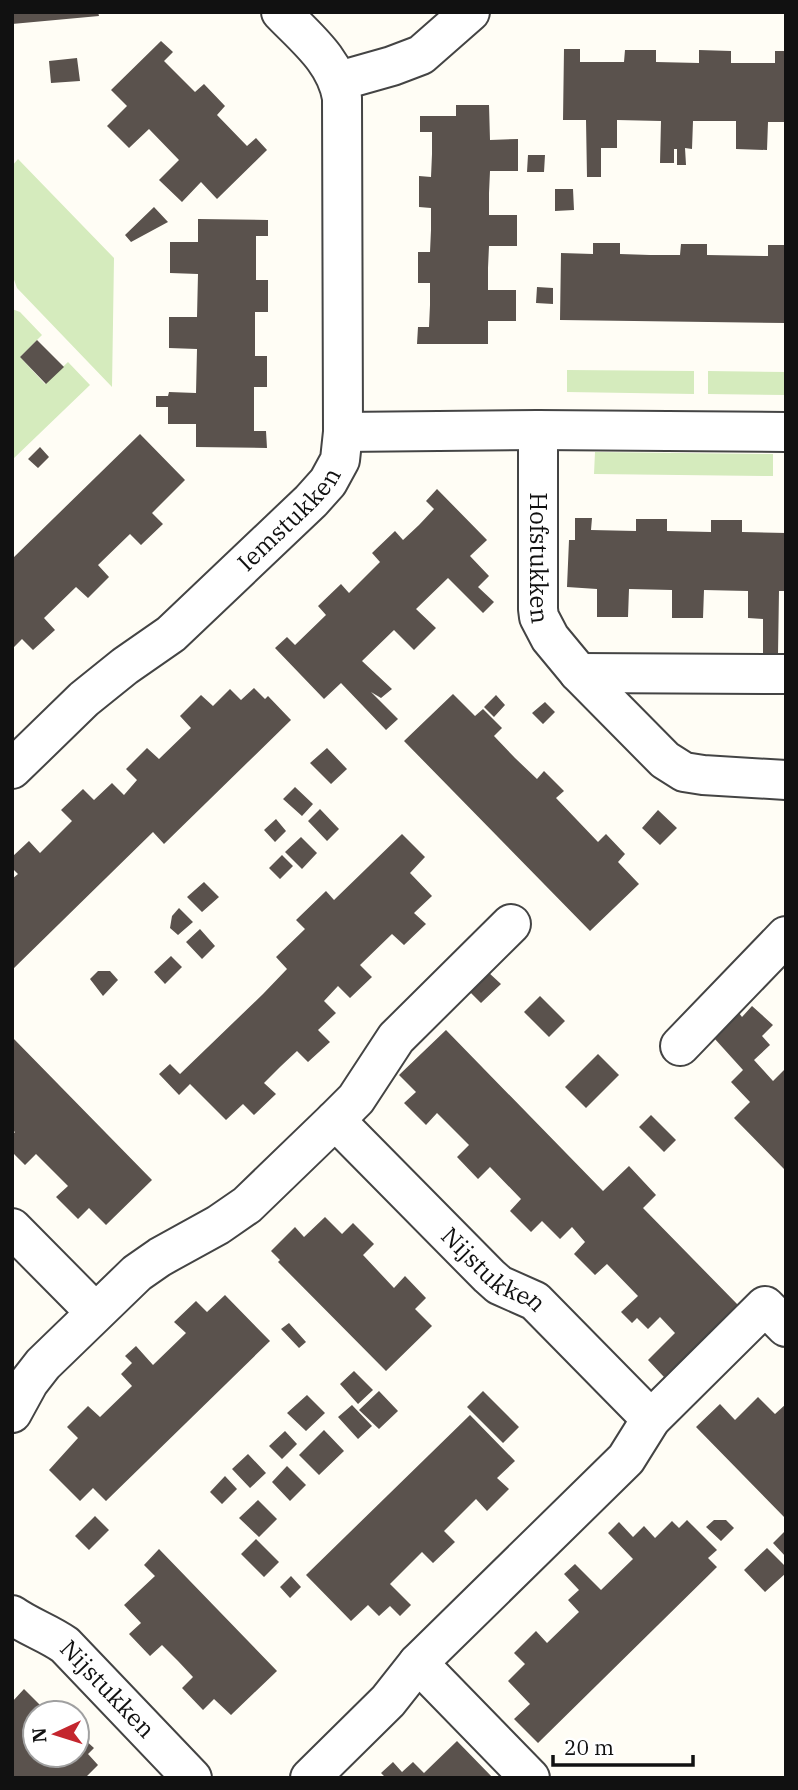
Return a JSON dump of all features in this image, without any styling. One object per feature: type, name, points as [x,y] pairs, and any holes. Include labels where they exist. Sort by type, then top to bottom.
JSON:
[{"type":"street","name":"Iemstukken","points":[[12,769],[84,699],[171,634],[312,501],[328,482],[340,460],[343,432],[343,117],[339,81],[328,61],[281,12]]},
{"type":"street","points":[[339,81],[421,55],[470,12]]},
{"type":"street","name":"Hofstukken","points":[[538,430],[539,617],[550,638],[579,673],[665,760],[684,772],[786,780]]},
{"type":"street","points":[[343,432],[786,432]]},
{"type":"street","points":[[579,673],[786,674]]},
{"type":"street","points":[[12,1413],[29,1382],[44,1364],[137,1273],[247,1205],[335,1120],[356,1099],[397,1038],[512,924]]},
{"type":"street","points":[[680,1046],[786,936]]},
{"type":"street","name":"Nijstukken","points":[[335,1120],[489,1276],[499,1285],[536,1301],[651,1419]]},
{"type":"street","points":[[12,1228],[95,1312]]},
{"type":"street","points":[[310,1778],[388,1701],[418,1663],[626,1459],[651,1419],[765,1306],[786,1327]]},
{"type":"street","name":"Nijstukken","points":[[12,1615],[28,1627],[51,1635],[65,1645],[192,1778]]},
{"type":"street","points":[[418,1663],[530,1778]]},
{"type":"green space","points":[[18,159],[114,258],[112,387],[17,288],[12,274],[12,166]]},
{"type":"green space","points":[[12,309],[20,312],[42,335],[20,357],[45,384],[68,362],[90,385],[12,460]]},
{"type":"green space","points":[[567,370],[694,371],[694,394],[567,392]]},
{"type":"green space","points":[[708,371],[786,372],[786,395],[708,394]]},
{"type":"green space","points":[[595,452],[773,454],[773,476],[594,474]]},
{"type":"building","points":[[12,12],[98,12],[99,16],[12,24]]},
{"type":"building","points":[[161,41],[173,52],[164,61],[195,92],[204,84],[225,106],[217,115],[247,146],[256,138],[267,150],[217,199],[201,182],[182,202],[159,180],[179,160],[149,129],[129,148],[107,126],[127,106],[111,90]]},
{"type":"building","points":[[564,49],[580,49],[580,62],[624,62],[625,50],[656,50],[656,62],[699,63],[699,50],[731,51],[731,63],[775,63],[775,51],[786,51],[786,122],[768,122],[767,150],[736,149],[736,121],[693,121],[692,149],[685,148],[686,165],[677,165],[677,149],[674,149],[674,163],[660,163],[661,121],[617,120],[617,148],[601,148],[601,177],[587,177],[586,120],[563,120]]},
{"type":"building","points":[[77,58],[80,81],[51,83],[49,61]]},
{"type":"building","points":[[456,105],[489,105],[490,140],[518,139],[518,171],[490,171],[489,193],[489,215],[517,215],[517,246],[489,246],[488,268],[488,290],[516,290],[516,321],[488,321],[488,344],[417,344],[418,327],[429,327],[430,305],[430,283],[418,283],[418,252],[430,252],[431,230],[431,208],[419,207],[419,176],[431,177],[432,154],[432,132],[420,132],[420,116],[456,116]]},
{"type":"building","points":[[528,155],[545,155],[544,172],[527,172]]},
{"type":"building","points":[[555,189],[573,189],[574,210],[555,211]]},
{"type":"building","points":[[154,207],[168,222],[131,242],[125,235]]},
{"type":"building","points":[[198,219],[268,220],[268,236],[256,236],[256,280],[268,280],[268,312],[255,312],[255,356],[267,356],[267,387],[254,387],[254,431],[266,431],[267,448],[196,447],[196,424],[168,424],[168,407],[156,407],[156,396],[168,396],[169,392],[196,393],[197,349],[169,348],[169,317],[197,317],[198,274],[170,273],[170,242],[198,242]]},
{"type":"building","points":[[593,243],[620,243],[620,254],[650,255],[680,255],[681,244],[707,244],[707,255],[768,256],[768,245],[786,245],[786,323],[560,320],[561,253],[593,254]]},
{"type":"building","points":[[537,287],[553,288],[553,304],[536,303]]},
{"type":"building","points":[[37,340],[64,367],[46,384],[20,357]]},
{"type":"building","points":[[140,434],[185,480],[152,513],[163,524],[141,545],[130,534],[98,565],[109,577],[88,598],[76,587],[44,618],[55,630],[33,650],[22,639],[12,649],[12,559]]},
{"type":"building","points":[[40,447],[49,457],[38,468],[28,459]]},
{"type":"building","points":[[437,489],[487,540],[470,556],[489,576],[478,587],[494,602],[483,613],[448,578],[416,609],[436,628],[414,650],[394,630],[362,661],[392,689],[381,698],[371,692],[398,719],[386,730],[341,683],[324,699],[275,648],[287,637],[295,645],[326,615],[318,606],[341,584],[349,593],[380,562],[372,553],[395,531],[403,540],[419,525],[434,509],[426,501]]},
{"type":"building","points":[[575,518],[592,518],[591,530],[636,531],[636,519],[667,519],[667,531],[711,532],[711,520],[742,520],[742,532],[786,533],[786,591],[779,591],[778,654],[763,653],[763,619],[748,618],[748,591],[704,590],[703,618],[672,618],[672,590],[629,589],[628,617],[597,617],[597,589],[567,587],[569,540],[575,540]]},
{"type":"building","points":[[254,688],[265,699],[268,696],[291,720],[164,844],[153,832],[12,970],[12,879],[18,874],[12,868],[12,857],[29,841],[40,853],[72,821],[61,810],[83,789],[94,800],[112,783],[124,795],[137,780],[126,769],[147,748],[159,759],[191,728],[180,716],[201,695],[213,706],[230,689],[241,700]]},
{"type":"building","points":[[453,694],[475,716],[483,709],[502,728],[494,736],[537,779],[544,771],[564,791],[556,798],[598,842],[606,834],[625,854],[618,862],[639,884],[590,931],[404,741]]},
{"type":"building","points":[[496,695],[505,705],[494,717],[484,707]]},
{"type":"building","points":[[545,702],[555,712],[543,724],[532,713]]},
{"type":"building","points":[[327,748],[347,769],[331,784],[310,763]]},
{"type":"building","points":[[295,787],[313,804],[302,816],[283,799]]},
{"type":"building","points":[[320,809],[339,829],[327,841],[308,821]]},
{"type":"building","points":[[658,810],[677,828],[660,845],[642,828]]},
{"type":"building","points":[[276,819],[286,831],[275,842],[264,830]]},
{"type":"building","points":[[402,834],[425,857],[410,873],[432,896],[414,913],[426,924],[404,945],[392,934],[360,965],[372,977],[350,998],[338,986],[324,1001],[336,1013],[318,1030],[330,1042],[308,1062],[297,1051],[280,1067],[264,1083],[276,1094],[254,1115],[243,1104],[226,1120],[190,1084],[179,1095],[159,1074],[170,1064],[180,1074],[263,994],[287,969],[276,957],[305,929],[296,920],[326,891],[334,900]]},
{"type":"building","points":[[301,837],[317,853],[302,869],[285,852]]},
{"type":"building","points":[[282,855],[293,866],[280,879],[269,868]]},
{"type":"building","points":[[204,882],[219,897],[202,912],[187,897]]},
{"type":"building","points":[[179,908],[193,922],[178,935],[170,928],[172,916]]},
{"type":"building","points":[[200,929],[215,946],[202,959],[186,942]]},
{"type":"building","points":[[171,956],[182,967],[165,984],[154,972]]},
{"type":"building","points":[[98,971],[110,971],[118,980],[103,996],[90,979]]},
{"type":"building","points":[[488,972],[501,984],[481,1003],[469,991]]},
{"type":"building","points":[[540,996],[565,1021],[549,1037],[524,1012]]},
{"type":"building","points":[[752,1006],[773,1025],[762,1036],[770,1045],[754,1060],[773,1081],[786,1068],[784,1169],[734,1118],[750,1102],[731,1082],[743,1070],[714,1038],[739,1013],[742,1017]]},
{"type":"building","points":[[446,1030],[603,1191],[629,1166],[656,1195],[643,1208],[739,1306],[664,1377],[648,1360],[675,1333],[660,1317],[648,1329],[637,1318],[632,1323],[621,1312],[638,1296],[607,1264],[595,1275],[574,1254],[585,1242],[572,1227],[560,1239],[542,1221],[531,1232],[510,1211],[521,1199],[490,1167],[478,1179],[457,1157],[469,1145],[437,1113],[426,1125],[404,1103],[416,1092],[399,1075]]},
{"type":"building","points":[[12,1037],[152,1180],[106,1225],[89,1208],[78,1219],[56,1197],[68,1186],[36,1154],[25,1165],[14,1154],[12,1156],[12,1135],[15,1132],[12,1130]]},
{"type":"building","points":[[598,1054],[619,1075],[586,1108],[565,1087]]},
{"type":"building","points":[[651,1115],[676,1140],[664,1152],[639,1127]]},
{"type":"building","points":[[325,1217],[342,1234],[353,1223],[374,1244],[363,1255],[394,1288],[405,1276],[426,1298],[415,1309],[432,1326],[386,1371],[278,1262],[280,1260],[271,1251],[295,1227],[304,1237]]},
{"type":"building","points":[[225,1295],[270,1341],[106,1501],[93,1488],[80,1501],[49,1470],[78,1438],[67,1427],[88,1406],[100,1417],[132,1386],[121,1374],[132,1363],[125,1356],[136,1346],[153,1365],[186,1333],[174,1322],[196,1301],[207,1312]]},
{"type":"building","points":[[289,1323],[306,1342],[299,1348],[281,1329]]},
{"type":"building","points":[[354,1371],[373,1390],[358,1404],[340,1384]]},
{"type":"building","points":[[379,1391],[398,1411],[379,1429],[359,1410]]},
{"type":"building","points":[[483,1391],[519,1427],[503,1443],[467,1407]]},
{"type":"building","points":[[307,1395],[325,1413],[306,1431],[287,1413]]},
{"type":"building","points":[[758,1397],[775,1414],[786,1404],[786,1519],[696,1427],[720,1404],[735,1420]]},
{"type":"building","points":[[352,1405],[372,1426],[358,1439],[338,1417]]},
{"type":"building","points":[[470,1415],[515,1461],[497,1478],[509,1489],[487,1511],[476,1499],[444,1531],[455,1542],[433,1563],[422,1552],[390,1584],[411,1605],[400,1616],[390,1606],[379,1616],[368,1605],[351,1621],[306,1575]]},
{"type":"building","points":[[324,1430],[344,1451],[319,1475],[299,1455]]},
{"type":"building","points":[[285,1431],[297,1444],[282,1459],[269,1446]]},
{"type":"building","points":[[248,1454],[266,1473],[250,1488],[232,1469]]},
{"type":"building","points":[[287,1466],[306,1485],[290,1501],[272,1482]]},
{"type":"building","points":[[225,1476],[237,1489],[222,1504],[210,1492]]},
{"type":"building","points":[[258,1500],[277,1519],[259,1537],[239,1518]]},
{"type":"building","points":[[95,1516],[109,1530],[89,1550],[75,1536]]},
{"type":"building","points":[[687,1520],[717,1550],[708,1558],[717,1567],[538,1743],[514,1719],[530,1704],[508,1681],[525,1664],[514,1653],[536,1631],[547,1643],[579,1612],[568,1600],[579,1590],[564,1574],[575,1564],[601,1590],[633,1559],[608,1533],[619,1522],[633,1537],[644,1526],[655,1538],[672,1521],[679,1528]]},
{"type":"building","points":[[714,1520],[726,1520],[734,1528],[721,1541],[706,1527]]},
{"type":"building","points":[[786,1530],[786,1557],[773,1543]]},
{"type":"building","points":[[256,1539],[279,1562],[264,1577],[241,1554]]},
{"type":"building","points":[[767,1548],[786,1567],[786,1573],[765,1592],[744,1570]]},
{"type":"building","points":[[159,1549],[277,1671],[231,1715],[214,1699],[203,1710],[182,1688],[193,1677],[178,1661],[162,1645],[150,1656],[129,1634],[141,1623],[124,1605],[155,1576],[144,1565]]},
{"type":"building","points":[[291,1576],[301,1587],[290,1598],[280,1587]]},
{"type":"building","points":[[24,1689],[34,1699],[21,1699],[21,1769],[91,1769],[91,1757],[98,1765],[87,1776],[89,1778],[12,1778],[12,1702]]},
{"type":"building","points":[[457,1741],[493,1778],[386,1778],[381,1773],[393,1762],[402,1772],[413,1762],[424,1773]]}]
